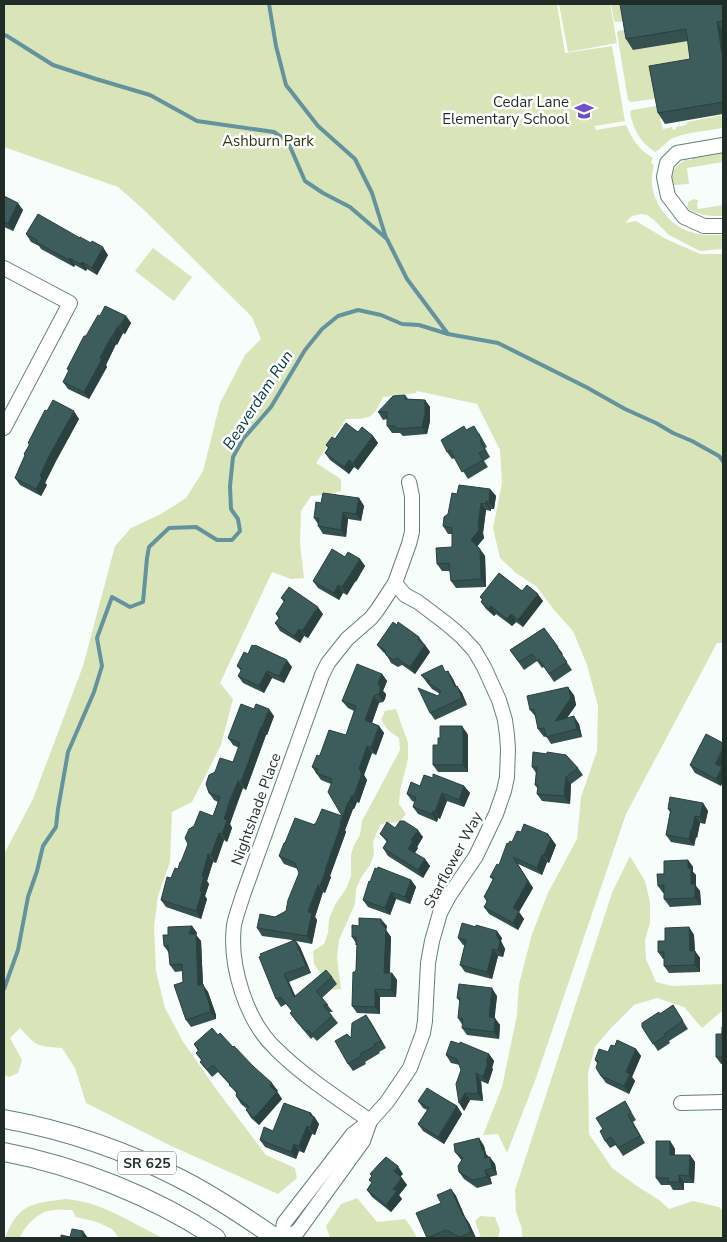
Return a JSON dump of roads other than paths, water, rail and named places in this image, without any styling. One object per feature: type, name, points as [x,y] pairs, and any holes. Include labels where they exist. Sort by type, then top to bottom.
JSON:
[{"type":"main road","name":"SR 625","points":[[4,1119],[34,1124],[73,1135],[150,1164],[182,1179],[276,1238]]},
{"type":"main road","name":"SR 625","points":[[4,1152],[61,1166],[117,1187],[168,1210],[216,1238]]},
{"type":"street","points":[[723,145],[677,153],[667,163],[664,177],[668,196],[684,217],[704,226],[723,226]]},
{"type":"street","points":[[4,268],[70,303],[4,428]]},
{"type":"street","name":"Nightshade Place","points":[[370,1121],[296,1067],[274,1048],[258,1026],[247,1006],[239,984],[233,938],[234,923],[243,895],[322,675],[328,663],[347,639],[371,618],[395,583],[412,532],[412,496],[409,482]]},
{"type":"street","name":"Starflower Way","points":[[281,1238],[284,1223],[353,1134],[370,1121],[387,1102],[410,1068],[423,1032],[428,963],[440,913],[476,856],[496,814],[505,784],[508,736],[499,700],[484,666],[474,650],[462,637],[418,602],[405,595],[395,583]]},
{"type":"street","points":[[681,1103],[723,1102]]},
{"type":"street","name":"Starflower Way","points":[[285,1238],[298,1230],[364,1141],[370,1121]]},
{"type":"waterway","points":[[269,4],[276,46],[286,85],[318,126],[355,159],[372,193],[386,238]]},
{"type":"waterway","points":[[4,35],[53,65],[150,95],[197,121],[274,132],[288,142],[305,181],[350,207],[387,239],[407,279],[448,334]]},
{"type":"waterway","name":"Beaverdam Run","points":[[4,989],[18,950],[28,897],[43,846],[56,827],[68,752],[94,692],[102,666],[97,638],[112,597],[130,607],[143,602],[149,547],[169,528],[196,527],[217,540],[232,540],[240,531],[238,519],[231,509],[230,486],[233,457],[243,439],[271,407],[305,350],[322,329],[338,316],[358,310],[381,315],[402,324],[419,325],[448,334],[498,343],[586,387],[625,409],[692,441],[719,456],[723,461]]},
{"type":"place","name":"Cedar Lane Elementary School","points":[[584,111]]},
{"type":"park label","name":"Ashburn Park","points":[[268,141]]}]
